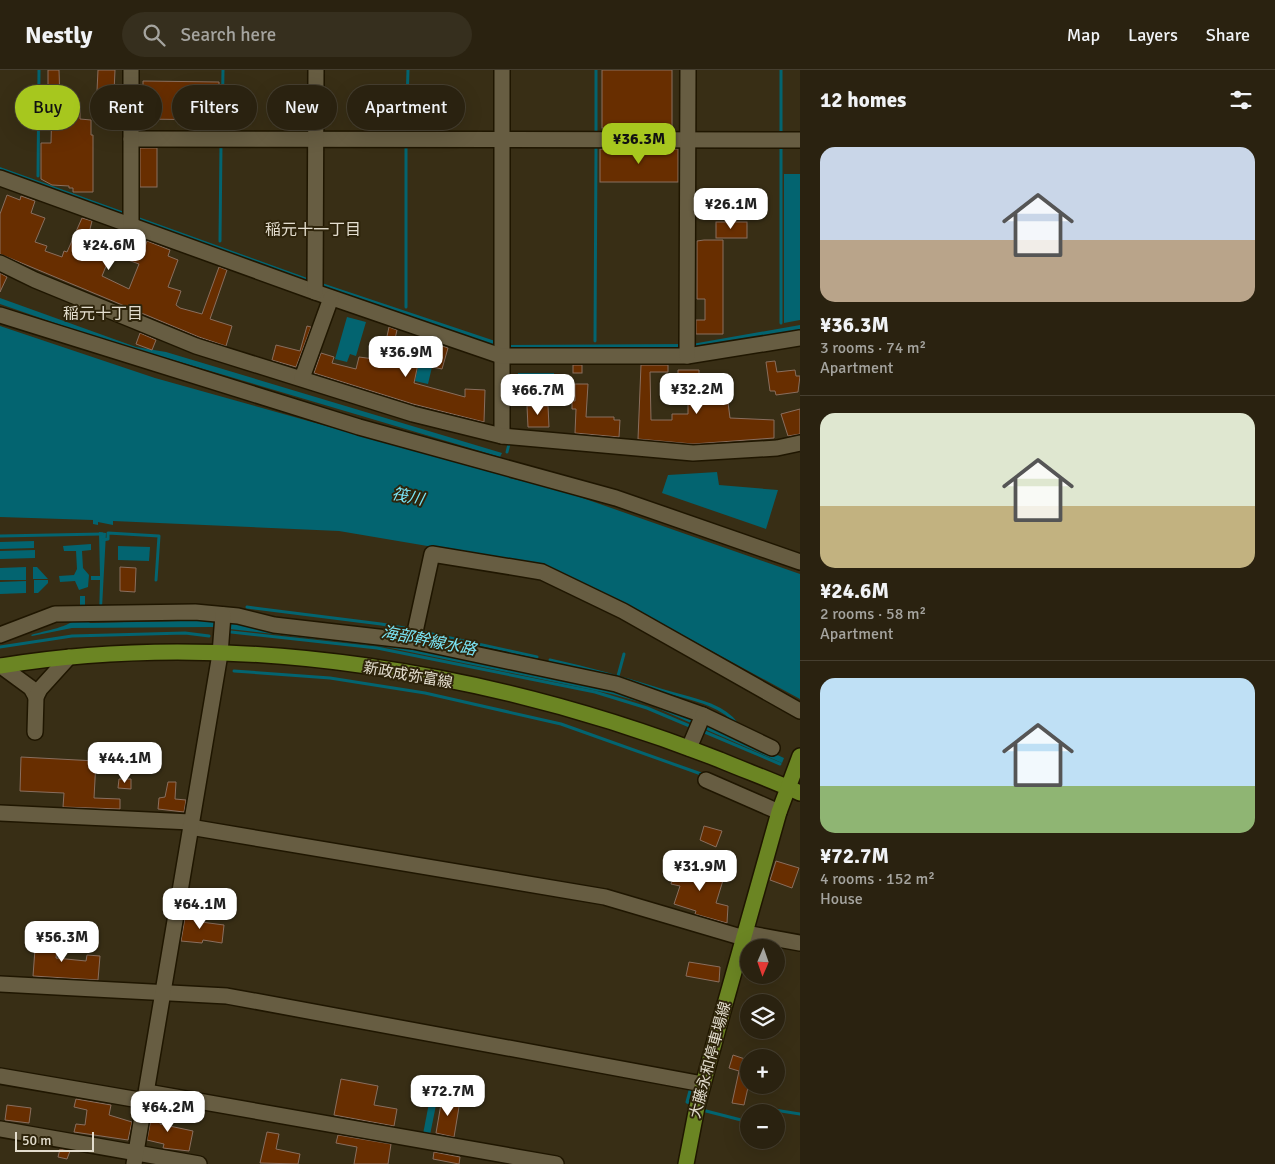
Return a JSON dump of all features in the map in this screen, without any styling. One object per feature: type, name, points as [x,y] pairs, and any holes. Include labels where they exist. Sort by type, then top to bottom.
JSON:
[{"type":"main road","name":"新政成弥富線","points":[[0,666],[69,657],[128,653],[220,654],[282,657],[433,678],[548,703],[689,748],[794,790]]},
{"type":"main road","name":"大藤永和停車場線","points":[[686,1164],[702,1084],[779,812],[794,790],[800,756]]},
{"type":"street","points":[[131,70],[131,221]]},
{"type":"street","points":[[315,287],[316,70]]},
{"type":"street","points":[[502,70],[502,436]]},
{"type":"street","points":[[687,350],[688,70]]},
{"type":"street","points":[[131,138],[800,140]]},
{"type":"street","points":[[0,178],[131,221],[315,287],[332,298],[501,350],[687,350],[800,338]]},
{"type":"street","points":[[0,263],[35,280],[196,346],[413,414],[502,436],[693,453],[767,449],[800,443]]},
{"type":"street","points":[[302,378],[332,298]]},
{"type":"street","points":[[0,315],[176,372],[359,427],[608,496],[800,562]]},
{"type":"street","points":[[413,641],[432,554],[542,572],[624,611],[800,711]]},
{"type":"street","points":[[0,635],[55,614],[195,612],[223,621],[274,624],[413,641],[616,684],[700,722],[772,748]]},
{"type":"street","points":[[135,1158],[220,654],[223,621]]},
{"type":"street","points":[[35,732],[36,697],[40,689],[69,657]]},
{"type":"street","points":[[0,666],[31,688],[36,697]]},
{"type":"street","points":[[689,748],[700,722]]},
{"type":"street","points":[[706,780],[779,812]]},
{"type":"street","points":[[0,813],[190,825],[605,897],[744,936],[800,943]]},
{"type":"street","points":[[0,984],[227,996],[702,1084]]},
{"type":"street","points":[[0,1076],[146,1097],[556,1164]]},
{"type":"street","points":[[0,1128],[135,1158],[199,1164]]},
{"type":"water","points":[[0,167],[310,279],[507,345],[692,344],[800,325],[800,331],[693,349],[506,351],[321,289],[0,173]]},
{"type":"water","points":[[784,174],[800,174],[800,320],[784,323]]},
{"type":"water","points":[[0,298],[136,347],[166,352],[502,453],[500,457],[163,357],[153,357],[0,304]]},
{"type":"water","points":[[347,317],[366,322],[356,356],[350,354],[347,362],[335,359]]},
{"type":"water","name":"筏川","points":[[0,326],[155,378],[494,473],[495,471],[509,476],[509,478],[554,488],[800,574],[800,699],[622,602],[528,563],[339,531],[113,521],[113,525],[98,522],[98,525],[93,524],[93,520],[0,517]]},
{"type":"water","points":[[425,336],[431,338],[425,365],[432,367],[428,384],[415,381]]},
{"type":"water","points":[[518,373],[554,373],[555,403],[515,403]]},
{"type":"water","points":[[717,472],[719,485],[778,490],[766,529],[662,493],[668,475]]},
{"type":"water","points":[[99,532],[106,533],[102,608],[185,617],[186,621],[216,621],[373,638],[614,688],[695,718],[784,758],[782,763],[650,705],[612,694],[386,647],[212,627],[72,628],[32,636],[63,626],[80,616],[80,596],[85,596],[85,617],[90,623],[182,621],[99,621],[100,580],[91,580],[91,576],[100,576]]},
{"type":"water","points":[[34,541],[34,548],[0,549],[0,542]]},
{"type":"water","points":[[91,544],[91,550],[82,551],[83,568],[89,575],[88,587],[79,590],[75,581],[60,582],[59,576],[74,575],[77,569],[76,551],[64,551],[63,546]]},
{"type":"water","points":[[118,546],[150,547],[149,561],[118,560]]},
{"type":"water","points":[[35,550],[35,558],[0,559],[0,551]]},
{"type":"water","points":[[26,567],[26,580],[0,580],[0,568]]},
{"type":"water","points":[[33,567],[37,567],[48,579],[33,579]]},
{"type":"water","points":[[34,580],[48,580],[48,583],[38,593],[34,593]]},
{"type":"water","points":[[26,581],[26,593],[0,594],[0,582]]},
{"type":"water","points":[[429,1103],[436,1105],[430,1135],[423,1134]]},
{"type":"building","points":[[48,70],[59,70],[59,85],[48,85]]},
{"type":"building","points":[[98,70],[115,70],[114,85],[97,85]]},
{"type":"building","points":[[602,70],[672,70],[672,128],[602,128]]},
{"type":"building","points":[[143,81],[219,82],[219,85],[172,85],[172,119],[162,119],[162,85],[143,85]]},
{"type":"building","points":[[80,119],[90,120],[90,130],[91,135],[93,135],[93,192],[73,192],[73,188],[69,188],[69,186],[52,185],[41,179],[41,143],[51,143],[51,130],[80,130]]},
{"type":"building","points":[[140,148],[157,148],[157,187],[140,187]]},
{"type":"building","points":[[600,149],[678,149],[678,182],[600,182]]},
{"type":"building","points":[[7,195],[20,200],[21,196],[35,201],[31,213],[45,218],[35,242],[47,246],[45,251],[62,257],[64,251],[67,252],[82,218],[92,221],[90,229],[102,233],[101,236],[115,244],[102,276],[129,289],[139,264],[128,260],[134,246],[144,250],[147,241],[170,250],[168,256],[178,260],[168,287],[181,291],[176,305],[180,308],[202,314],[219,267],[227,270],[210,319],[232,326],[226,346],[199,337],[0,254],[0,214]]},
{"type":"building","points":[[716,222],[747,222],[747,238],[716,238]]},
{"type":"building","points":[[723,240],[723,334],[696,334],[696,320],[705,320],[705,299],[697,299],[697,241]]},
{"type":"building","points":[[0,273],[7,277],[0,292]]},
{"type":"building","points":[[307,326],[311,327],[296,367],[272,360],[276,345],[300,351]]},
{"type":"building","points":[[389,327],[397,330],[394,343],[415,348],[417,337],[448,348],[442,369],[418,364],[414,383],[465,397],[465,389],[485,390],[484,422],[413,404],[314,373],[321,353],[334,357],[332,363],[356,369],[359,357],[382,360]]},
{"type":"building","points":[[140,333],[156,340],[152,350],[136,344]]},
{"type":"building","points":[[775,361],[777,372],[795,370],[796,376],[800,376],[798,392],[776,395],[775,391],[770,391],[766,362]]},
{"type":"building","points":[[573,365],[582,365],[582,373],[573,373]]},
{"type":"building","points":[[641,365],[668,365],[668,372],[650,372],[651,420],[672,420],[672,414],[688,414],[688,386],[678,386],[678,370],[699,370],[699,384],[722,384],[722,387],[726,387],[730,418],[774,420],[774,438],[693,444],[638,439]]},
{"type":"building","points":[[575,384],[588,384],[586,417],[614,417],[614,420],[620,420],[619,437],[575,433],[576,409],[572,409],[572,401],[575,401]]},
{"type":"building","points":[[527,406],[548,406],[549,427],[528,427]]},
{"type":"building","points":[[800,409],[800,434],[788,436],[781,414]]},
{"type":"building","points":[[120,567],[136,568],[135,592],[120,591]]},
{"type":"building","points":[[21,757],[96,761],[94,798],[120,799],[120,809],[63,807],[64,793],[20,791]]},
{"type":"building","points":[[119,779],[131,779],[131,789],[118,788]]},
{"type":"building","points":[[168,782],[176,782],[175,799],[186,800],[184,812],[158,809],[159,798],[165,797]]},
{"type":"building","points":[[704,826],[722,831],[716,847],[700,840]]},
{"type":"building","points":[[776,861],[799,868],[792,888],[770,880]]},
{"type":"building","points":[[678,862],[724,877],[716,903],[728,906],[727,923],[695,914],[696,911],[674,904],[680,886],[671,884]]},
{"type":"building","points":[[187,906],[196,908],[194,921],[224,925],[222,943],[203,940],[202,943],[181,941]]},
{"type":"building","points":[[30,939],[58,942],[56,958],[86,961],[87,955],[100,956],[98,980],[33,976],[35,949],[29,948]]},
{"type":"building","points":[[689,962],[720,967],[719,982],[686,976]]},
{"type":"building","points":[[733,1055],[740,1057],[740,1094],[746,1094],[744,1104],[732,1103],[739,1071],[729,1068]]},
{"type":"building","points":[[341,1079],[378,1086],[374,1105],[397,1109],[394,1126],[334,1115]]},
{"type":"building","points":[[442,1098],[460,1101],[454,1137],[436,1133]]},
{"type":"building","points":[[76,1099],[111,1105],[109,1115],[132,1122],[128,1140],[74,1132],[76,1124],[85,1125],[87,1110],[74,1107]]},
{"type":"building","points":[[154,1103],[163,1104],[160,1124],[193,1131],[189,1151],[163,1148],[164,1144],[147,1140]]},
{"type":"building","points":[[7,1105],[31,1108],[29,1123],[5,1120]]},
{"type":"building","points":[[267,1132],[279,1134],[276,1149],[300,1154],[298,1164],[260,1163]]},
{"type":"building","points":[[338,1135],[391,1144],[388,1164],[354,1164],[357,1147],[336,1143]]},
{"type":"building","points":[[60,1149],[70,1151],[67,1159],[58,1157]]},
{"type":"building","points":[[434,1152],[460,1157],[459,1164],[433,1159]]},
{"type":"waterway","points":[[38,176],[39,70]]},
{"type":"waterway","points":[[222,134],[223,70]]},
{"type":"waterway","points":[[406,134],[408,70]]},
{"type":"waterway","points":[[596,70],[596,134]]},
{"type":"waterway","points":[[781,70],[781,134]]},
{"type":"waterway","points":[[220,241],[221,144]]},
{"type":"waterway","points":[[406,145],[406,307]]},
{"type":"waterway","points":[[781,145],[781,323]]},
{"type":"waterway","points":[[595,341],[596,147]]},
{"type":"waterway","points":[[507,452],[509,444]]},
{"type":"waterway","points":[[103,540],[108,539],[108,533],[159,536],[156,580]]},
{"type":"waterway","points":[[0,536],[102,534]]},
{"type":"waterway","name":"海部幹線水路","points":[[247,607],[410,629]]},
{"type":"waterway","points":[[231,632],[377,648],[595,692],[647,708],[692,727]]},
{"type":"waterway","name":"海部幹線水路","points":[[423,632],[537,657]]},
{"type":"waterway","points":[[0,647],[72,636],[185,633],[209,636]]},
{"type":"waterway","points":[[618,676],[624,654]]},
{"type":"waterway","points":[[550,660],[603,673],[699,701],[721,710],[737,724]]},
{"type":"waterway","points":[[234,671],[330,678],[425,693],[561,724],[704,775]]},
{"type":"waterway","points":[[700,730],[780,764]]},
{"type":"waterway","points":[[690,1103],[687,1102],[691,1087]]},
{"type":"waterway","points":[[706,1111],[740,1120]]},
{"type":"waterway","points":[[785,1112],[800,1114]]},
{"type":"district","name":"稲元十一丁目","points":[[313,229]]},
{"type":"district","name":"稲元十丁目","points":[[103,313]]}]
